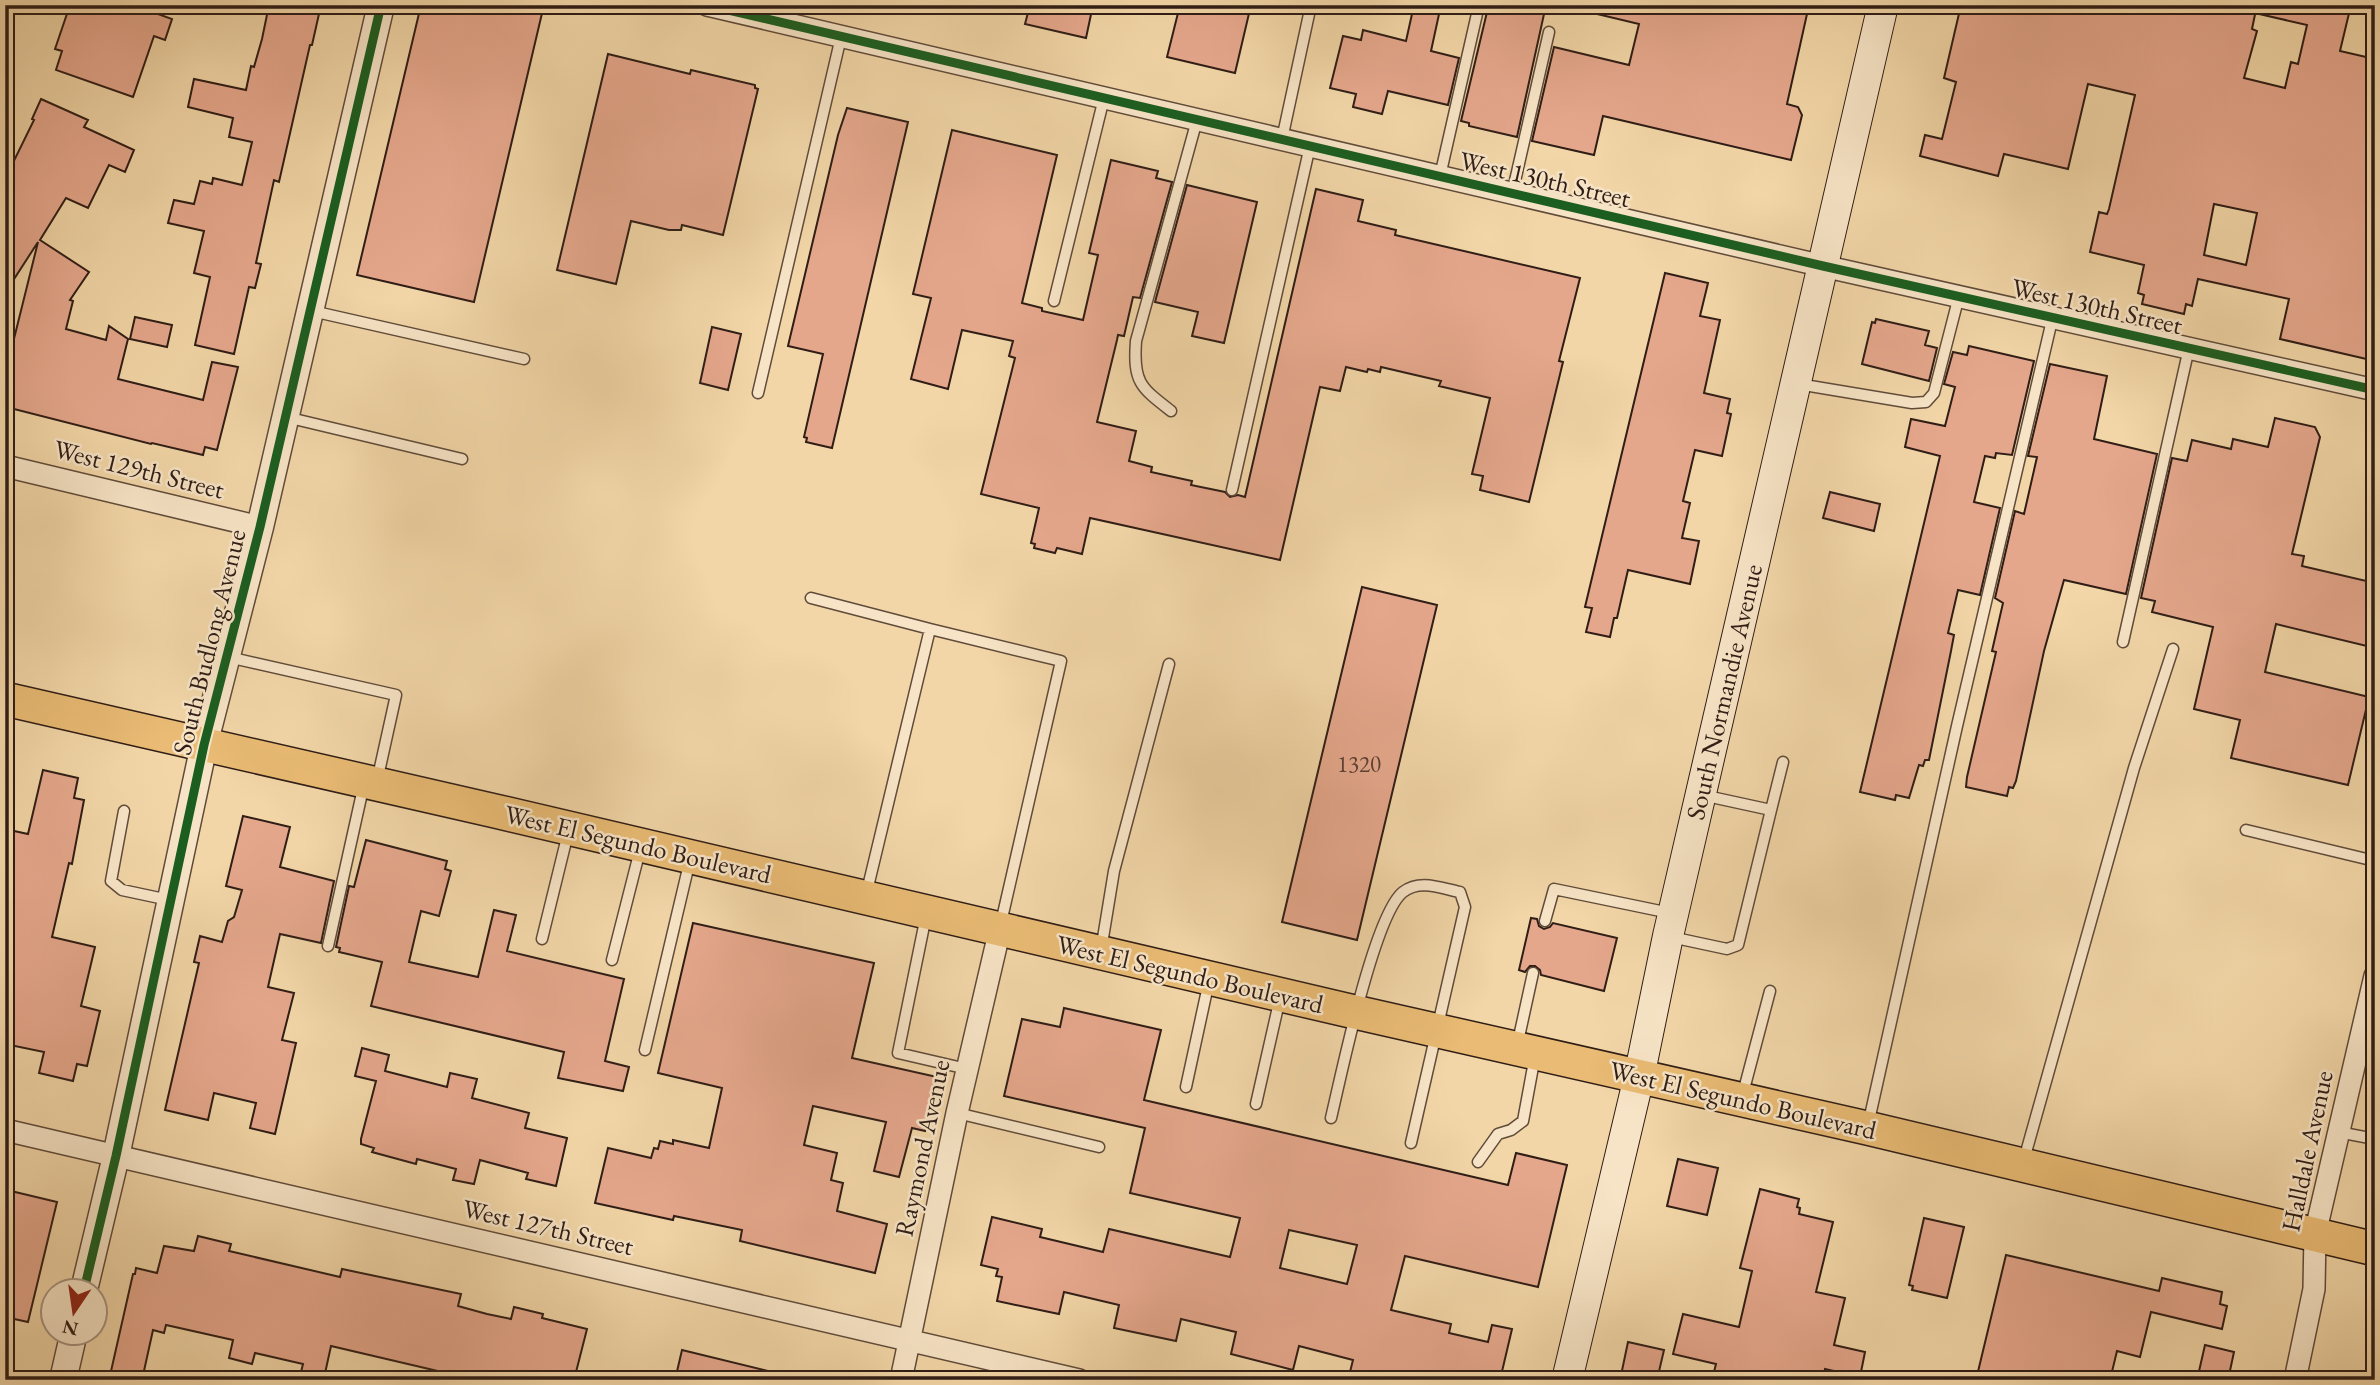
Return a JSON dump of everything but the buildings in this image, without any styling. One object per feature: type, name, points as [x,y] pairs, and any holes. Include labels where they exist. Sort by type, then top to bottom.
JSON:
[{"type":"main road","name":"South Normandie Avenue","points":[[1567,1380],[1639,1077],[1671,925],[1883,5]]},
{"type":"main road","name":"West El Segundo Boulevard","points":[[5,699],[1357,1013],[1867,1128],[2375,1248]]},
{"type":"street","name":"South Budlong Avenue","points":[[87,1276],[116,1156],[204,745],[260,527],[381,5]]},
{"type":"street","name":"West 130th Street","points":[[706,5],[1822,266],[2375,390]]},
{"type":"street","name":"West 129th Street","points":[[5,466],[260,527]]},
{"type":"street","name":"Raymond Avenue","points":[[901,1380],[957,1113],[1000,929]]},
{"type":"street","name":"Halldale Avenue","points":[[2295,1380],[2314,1289],[2315,1234],[2375,975]]},
{"type":"street","name":"West 127th Street","points":[[5,1130],[1079,1380]]},
{"type":"street","points":[[63,1380],[71,1346]]},
{"type":"lane","points":[[1282,139],[1311,5]]},
{"type":"lane","points":[[1440,176],[1479,5]]},
{"type":"lane","points":[[1512,194],[1549,32]]},
{"type":"lane","points":[[758,393],[841,37]]},
{"type":"lane","points":[[1054,301],[1104,98]]},
{"type":"lane","points":[[1171,411],[1144,390],[1134,367],[1136,341],[1197,120]]},
{"type":"lane","points":[[1232,491],[1310,146]]},
{"type":"lane","points":[[1795,383],[1912,403],[1926,402],[1934,393],[1959,296]]},
{"type":"lane","points":[[310,311],[524,359]]},
{"type":"lane","points":[[1867,1128],[2053,316]]},
{"type":"lane","points":[[2123,642],[2189,348]]},
{"type":"lane","points":[[286,417],[462,460]]},
{"type":"lane","points":[[811,598],[1061,661],[1000,929]]},
{"type":"lane","points":[[865,898],[930,629]]},
{"type":"lane","points":[[2023,1165],[2134,768],[2173,649]]},
{"type":"lane","points":[[227,657],[396,695],[328,946]]},
{"type":"lane","points":[[1101,953],[1114,871],[1169,664]]},
{"type":"lane","points":[[1545,921],[1554,889],[1671,925],[1727,949],[1738,945],[1783,762]]},
{"type":"lane","points":[[1701,795],[1771,810]]},
{"type":"lane","points":[[124,811],[111,881],[122,890],[169,900]]},
{"type":"lane","points":[[542,939],[569,828]]},
{"type":"lane","points":[[2246,830],[2375,861]]},
{"type":"lane","points":[[612,960],[641,846]]},
{"type":"lane","points":[[645,1050],[691,857]]},
{"type":"lane","points":[[1332,1118],[1357,1013],[1376,947],[1391,910],[1402,893],[1421,883],[1460,892],[1465,907],[1411,1143]]},
{"type":"lane","points":[[927,912],[898,1053],[967,1069]]},
{"type":"lane","points":[[1478,1162],[1498,1134],[1511,1130],[1523,1121],[1533,973]]},
{"type":"lane","points":[[1186,1087],[1210,979]]},
{"type":"lane","points":[[1741,1100],[1770,991]]},
{"type":"lane","points":[[1256,1104],[1280,995]]},
{"type":"lane","points":[[957,1113],[1099,1147]]},
{"type":"lane","points":[[2338,1132],[2375,1139]]},
{"type":"cycle path","points":[[87,1276],[116,1156],[204,745],[260,527],[381,5]]},
{"type":"cycle path","points":[[707,5],[1823,266],[2375,390]]}]
